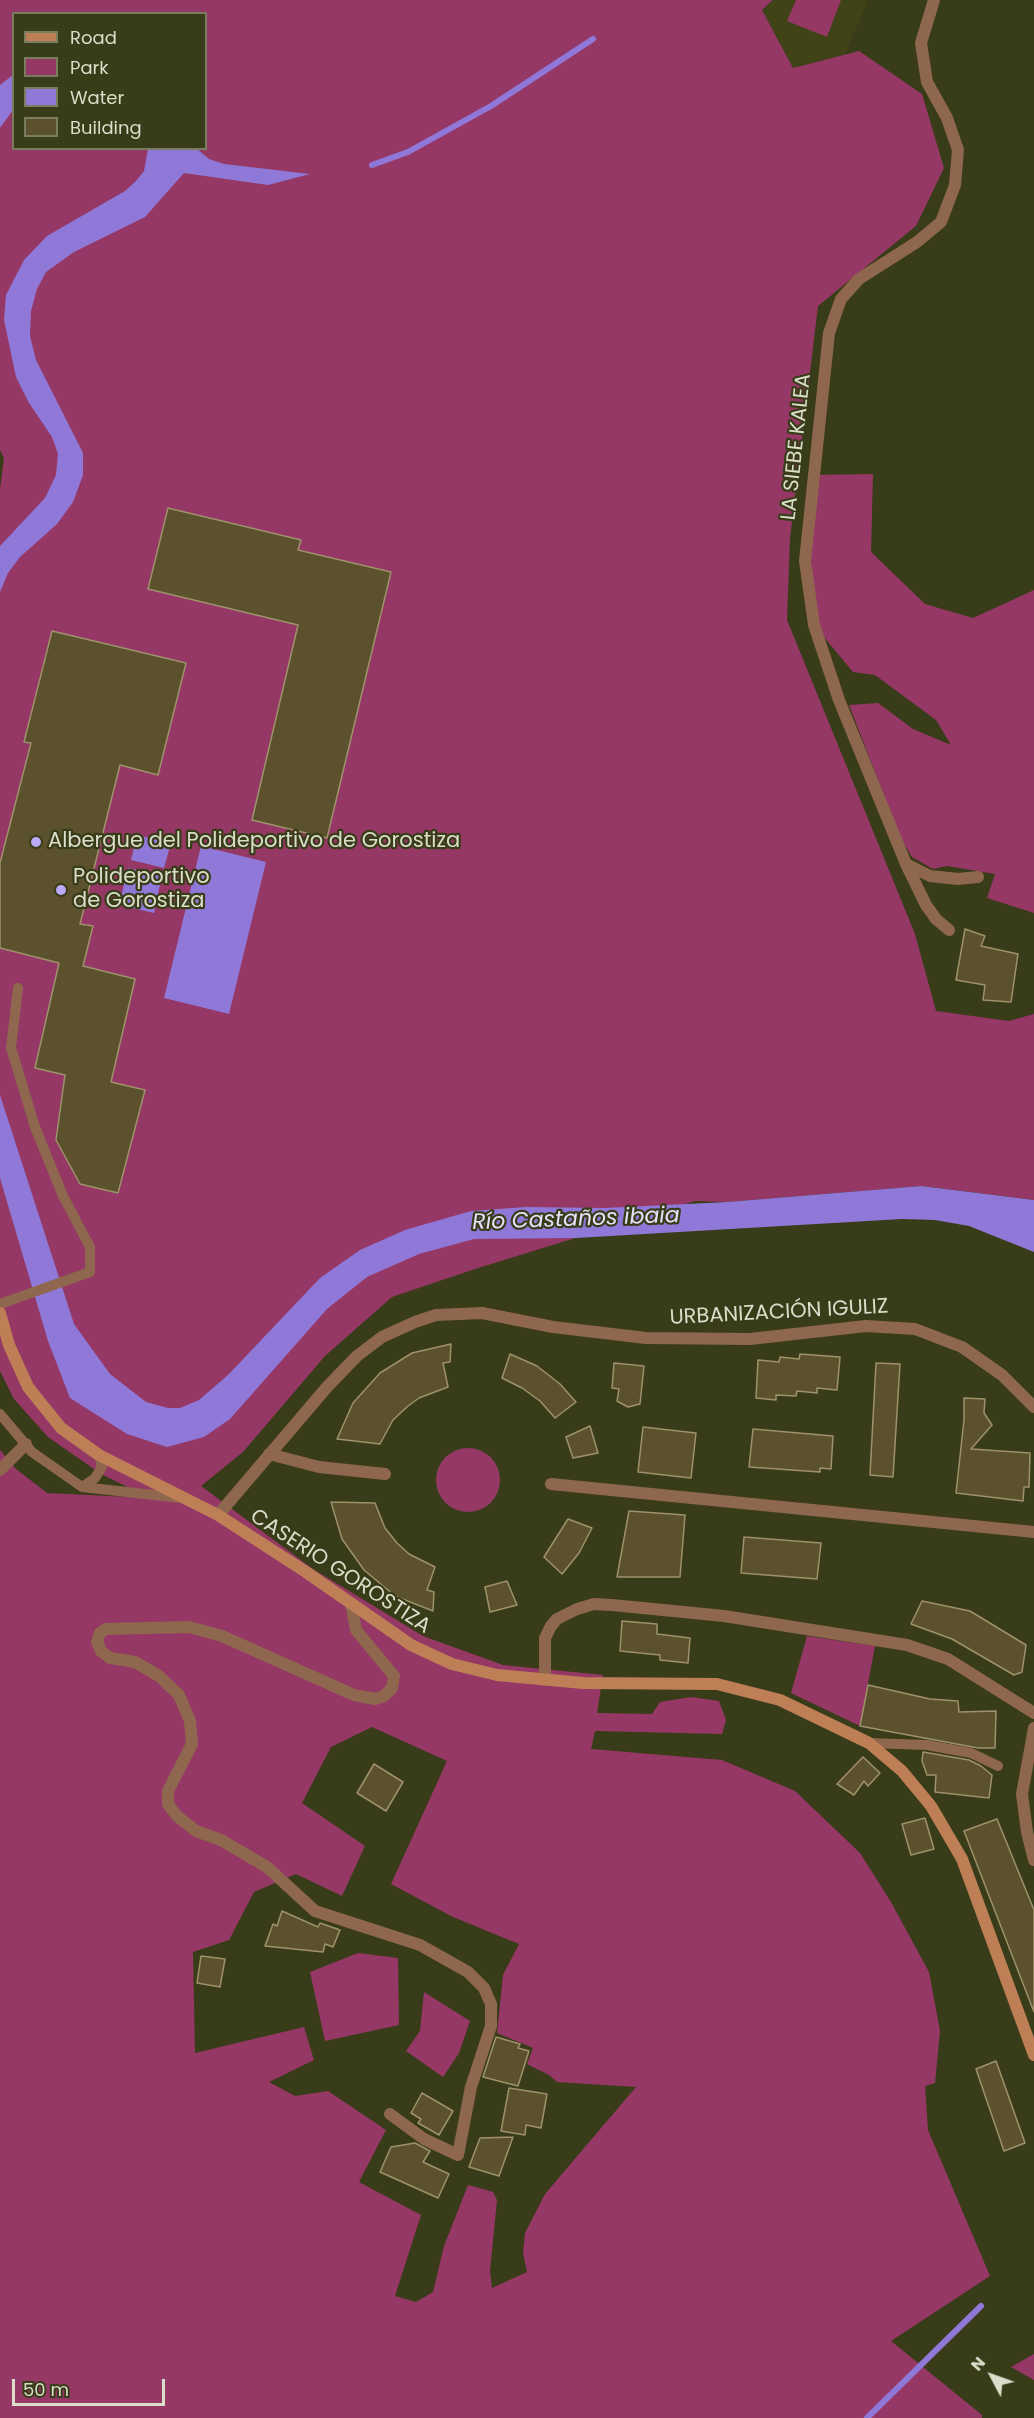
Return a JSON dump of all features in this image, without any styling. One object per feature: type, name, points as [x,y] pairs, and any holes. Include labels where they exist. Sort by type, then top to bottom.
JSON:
[{"type":"street","name":"LA SIEBE KALEA","points":[[934,0],[921,43],[927,82],[946,118],[958,150],[955,185],[940,222],[917,242],[860,279],[841,299],[829,333],[805,561],[813,625],[839,700],[906,864],[926,905],[936,919],[949,930]]},
{"type":"street","points":[[906,864],[930,876],[978,878]]},
{"type":"street","name":"CASERIO GOROSTIZA","points":[[0,1313],[9,1345],[28,1387],[61,1428],[99,1455],[218,1515],[411,1645],[452,1664],[497,1675],[583,1683],[717,1684],[780,1700],[869,1743],[902,1771],[931,1806],[962,1858],[1034,2055]]},
{"type":"street","name":"URBANIZACIÓN IGULIZ","points":[[218,1515],[327,1387],[357,1356],[382,1336],[415,1322],[457,1313],[482,1313],[553,1328],[646,1338],[750,1339],[866,1326],[915,1329],[962,1347],[1002,1375],[1034,1407]]},
{"type":"street","points":[[0,1470],[26,1444]]},
{"type":"street","points":[[269,1454],[319,1467],[385,1474]]},
{"type":"street","points":[[551,1484],[1034,1532]]},
{"type":"street","points":[[351,1603],[356,1630],[394,1676],[392,1688],[384,1696],[375,1699],[354,1695],[222,1636],[189,1628],[106,1629],[100,1633],[97,1642],[101,1651],[110,1658],[135,1662],[159,1676],[179,1695],[190,1722],[192,1744],[168,1791],[168,1804],[196,1832],[221,1840],[267,1867],[315,1911],[420,1944],[468,1972],[484,1988],[491,2004],[491,2026],[471,2087],[458,2155],[424,2139],[390,2114]]},
{"type":"street","points":[[545,1680],[545,1638],[557,1619],[577,1608],[594,1604],[612,1605],[724,1616],[907,1645],[948,1659],[1034,1713]]},
{"type":"street","points":[[1034,1728],[1022,1794],[1027,1832],[1034,1860]]},
{"type":"lane","points":[[0,1304],[27,1292],[90,1272],[90,1247],[63,1196],[34,1127],[11,1048],[18,988]]},
{"type":"lane","points":[[0,1414],[26,1444],[56,1470],[82,1487],[184,1498]]},
{"type":"lane","points":[[82,1487],[95,1478],[102,1467],[99,1455]]},
{"type":"lane","points":[[869,1743],[927,1744],[971,1753],[998,1766]]},
{"type":"shaded area","points":[[774,0],[868,0],[845,54],[793,68],[763,11]]},
{"type":"green space","points":[[0,0],[773,0],[762,10],[793,68],[859,51],[922,94],[944,168],[916,226],[818,306],[790,538],[787,620],[915,934],[936,1011],[1009,1021],[1034,1014],[1034,1200],[921,1186],[727,1202],[695,1201],[392,1297],[325,1356],[243,1452],[201,1486],[313,1569],[423,1636],[503,1665],[603,1675],[597,1713],[652,1714],[660,1702],[691,1697],[719,1701],[726,1720],[722,1734],[595,1731],[591,1749],[722,1760],[795,1791],[860,1853],[891,1902],[929,1972],[940,2031],[935,2083],[925,2086],[928,2130],[990,2276],[891,2341],[982,2415],[982,2418],[0,2418],[0,1450],[16,1469],[47,1493],[150,1498],[101,1474],[48,1437],[14,1399],[0,1371],[0,489],[4,458],[0,450]],"holes":[[[372,1727],[447,1761],[391,1884],[453,1917],[519,1944],[503,1975],[497,2033],[533,2048],[527,2064],[549,2075],[557,2082],[636,2087],[545,2194],[525,2233],[523,2253],[527,2272],[492,2288],[490,2271],[497,2200],[493,2192],[468,2185],[444,2246],[433,2292],[416,2302],[395,2296],[421,2215],[359,2182],[386,2130],[328,2091],[295,2096],[269,2082],[314,2060],[304,2027],[195,2053],[193,1952],[229,1940],[254,1892],[296,1874],[342,1896],[365,1846],[302,1803],[331,1747]]]},
{"type":"green space","points":[[796,0],[841,0],[827,37],[787,21]]},
{"type":"green space","points":[[873,474],[871,552],[925,604],[973,618],[1034,590],[1034,913],[987,898],[995,874],[947,866],[933,869],[912,857],[901,839],[849,705],[878,703],[913,729],[951,745],[936,720],[875,675],[853,672],[814,625],[805,561],[814,475]]},
{"type":"green space","points":[[468,1448],[480,1450],[491,1457],[498,1468],[500,1480],[498,1492],[491,1503],[480,1510],[468,1512],[456,1510],[445,1503],[438,1492],[436,1480],[438,1468],[445,1457],[456,1450]]},
{"type":"green space","points":[[807,1636],[875,1646],[860,1726],[791,1693]]},
{"type":"green space","points":[[358,1953],[398,1958],[399,2025],[325,2041],[310,1972]]},
{"type":"green space","points":[[424,1992],[470,2021],[459,2053],[443,2077],[406,2051],[420,2031]]},
{"type":"green space","points":[[1034,2354],[1034,2380],[1011,2367]]},
{"type":"water","points":[[12,76],[12,111],[0,128],[0,85]]},
{"type":"water","points":[[148,150],[198,150],[209,159],[224,164],[310,174],[268,185],[184,173],[145,217],[74,252],[46,272],[37,289],[31,311],[30,336],[36,360],[83,453],[83,475],[73,502],[57,524],[20,557],[8,573],[0,592],[0,546],[45,498],[56,475],[58,454],[52,437],[29,403],[16,377],[4,320],[6,295],[24,260],[47,236],[125,191],[144,171]]},
{"type":"water","points":[[137,835],[171,843],[164,868],[131,860]]},
{"type":"water","points":[[201,846],[266,862],[229,1014],[164,998]]},
{"type":"water","points":[[128,868],[162,875],[154,913],[119,905]]},
{"type":"water","name":"Río Castaños ibaia","points":[[0,1095],[74,1324],[110,1374],[146,1402],[168,1408],[180,1408],[199,1400],[228,1375],[320,1278],[360,1250],[405,1230],[471,1211],[526,1207],[605,1208],[727,1202],[921,1186],[1034,1200],[1034,1252],[969,1226],[935,1220],[902,1219],[576,1238],[474,1239],[419,1254],[367,1277],[327,1309],[230,1419],[204,1437],[167,1447],[127,1434],[70,1398],[48,1341],[0,1178]]},
{"type":"building","points":[[168,508],[301,540],[298,550],[391,572],[327,838],[252,820],[298,625],[148,589]]},
{"type":"building","points":[[52,631],[186,663],[158,775],[120,765],[80,924],[93,926],[83,966],[135,979],[111,1082],[145,1090],[118,1193],[80,1184],[56,1140],[65,1075],[35,1068],[59,963],[0,948],[0,863],[31,743],[24,742]]},
{"type":"building","points":[[965,929],[985,936],[981,946],[1018,954],[1011,1002],[983,1000],[985,985],[956,980]]},
{"type":"building","points":[[451,1344],[450,1362],[443,1363],[448,1387],[419,1398],[408,1406],[393,1420],[380,1444],[337,1439],[353,1403],[380,1373],[412,1353]]},
{"type":"building","points":[[510,1354],[537,1366],[560,1384],[576,1402],[555,1418],[540,1401],[522,1388],[502,1378]]},
{"type":"building","points":[[800,1354],[840,1357],[837,1390],[817,1388],[817,1393],[797,1391],[796,1396],[776,1395],[776,1400],[756,1398],[758,1360],[779,1362],[780,1357],[799,1359]]},
{"type":"building","points":[[614,1363],[644,1366],[640,1404],[628,1407],[617,1401],[619,1389],[612,1388]]},
{"type":"building","points":[[876,1363],[900,1364],[893,1477],[870,1475]]},
{"type":"building","points":[[964,1398],[985,1399],[984,1413],[992,1425],[971,1449],[1030,1453],[1029,1487],[1024,1487],[1023,1501],[956,1493],[964,1420]]},
{"type":"building","points":[[590,1426],[598,1453],[573,1458],[566,1437]]},
{"type":"building","points":[[643,1427],[696,1433],[691,1478],[638,1472]]},
{"type":"building","points":[[753,1429],[833,1436],[831,1469],[820,1468],[820,1472],[749,1467]]},
{"type":"building","points":[[331,1502],[375,1503],[385,1528],[397,1543],[409,1554],[435,1567],[427,1590],[434,1592],[433,1611],[395,1596],[364,1570],[342,1539]]},
{"type":"building","points":[[629,1511],[685,1515],[680,1577],[617,1577]]},
{"type":"building","points":[[568,1519],[592,1528],[579,1553],[562,1574],[544,1557]]},
{"type":"building","points":[[744,1537],[821,1543],[817,1579],[741,1573]]},
{"type":"building","points":[[507,1581],[517,1605],[490,1612],[485,1587]]},
{"type":"building","points":[[922,1601],[970,1611],[1026,1645],[1022,1672],[1014,1675],[952,1639],[911,1624]]},
{"type":"building","points":[[622,1621],[657,1624],[657,1634],[690,1638],[688,1663],[660,1660],[660,1655],[620,1651]]},
{"type":"building","points":[[868,1685],[930,1699],[958,1701],[959,1712],[996,1711],[995,1748],[978,1748],[860,1726]]},
{"type":"building","points":[[923,1752],[969,1760],[981,1766],[992,1775],[989,1798],[935,1792],[936,1775],[927,1775],[922,1761]]},
{"type":"building","points":[[863,1757],[880,1773],[868,1786],[864,1781],[854,1795],[837,1784]]},
{"type":"building","points":[[374,1764],[403,1782],[386,1811],[357,1793]]},
{"type":"building","points":[[925,1818],[934,1849],[911,1855],[902,1824]]},
{"type":"building","points":[[997,1819],[1034,1910],[1034,2012],[964,1831]]},
{"type":"building","points":[[282,1911],[318,1927],[320,1923],[340,1930],[333,1947],[325,1944],[323,1952],[265,1946],[273,1924],[277,1926]]},
{"type":"building","points":[[201,1956],[225,1959],[220,1987],[197,1983]]},
{"type":"building","points":[[496,2037],[520,2044],[518,2048],[529,2051],[518,2086],[483,2077]]},
{"type":"building","points":[[996,2061],[1025,2143],[1004,2151],[976,2069]]},
{"type":"building","points":[[509,2088],[547,2094],[541,2128],[526,2125],[525,2135],[501,2131]]},
{"type":"building","points":[[422,2093],[453,2111],[439,2135],[418,2123],[421,2119],[411,2113]]},
{"type":"building","points":[[513,2137],[499,2176],[469,2167],[480,2138]]},
{"type":"building","points":[[415,2143],[430,2151],[423,2162],[449,2174],[438,2198],[380,2172],[391,2147]]},
{"type":"waterway","points":[[372,165],[408,152],[491,106],[593,39]]},
{"type":"waterway","points":[[867,2418],[981,2306]]},
{"type":"place","name":"Albergue del Polideportivo de Gorostiza","points":[[36,842]]},
{"type":"place","name":"Polideportivo de Gorostiza","points":[[61,890]]}]
